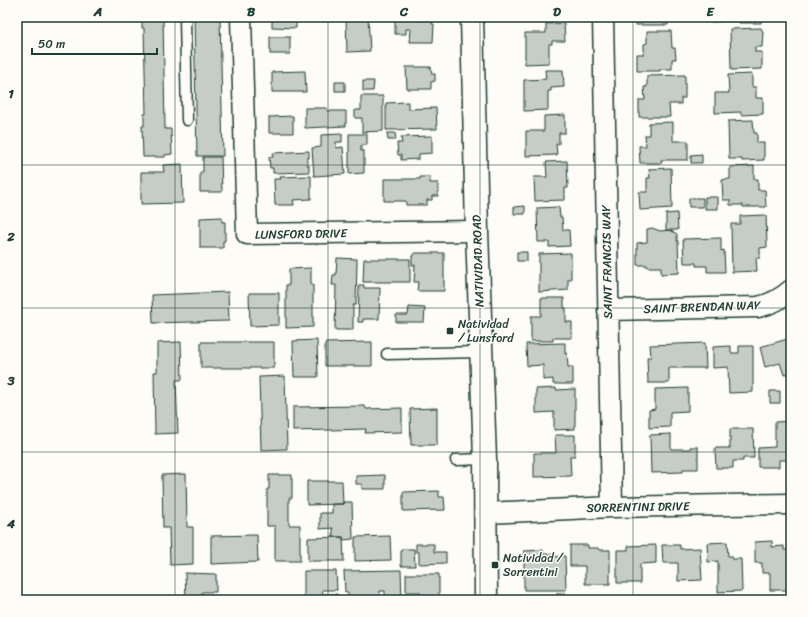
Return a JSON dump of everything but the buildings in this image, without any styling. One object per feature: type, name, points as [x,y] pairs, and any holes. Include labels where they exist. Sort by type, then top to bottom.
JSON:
[{"type":"main road","name":"NATIVIDAD ROAD","points":[[472,17],[477,231],[485,460],[486,600]]},
{"type":"street","name":"LUNSFORD DRIVE","points":[[241,17],[247,234],[477,231]]},
{"type":"street","name":"SAINT FRANCIS WAY","points":[[603,17],[612,507]]},
{"type":"street","name":"SAINT BRENDAN WAY","points":[[608,310],[758,307],[777,301],[791,290]]},
{"type":"street","name":"SORRENTINI DRIVE","points":[[486,513],[612,507],[791,504]]},
{"type":"lane","points":[[185,17],[187,120]]},
{"type":"lane","points":[[387,354],[481,352]]},
{"type":"lane","points":[[456,460],[485,460]]},
{"type":"place","name":"Natividad / Lunsford","points":[[450,331]]},
{"type":"place","name":"Natividad / Sorrentini","points":[[495,565]]}]
